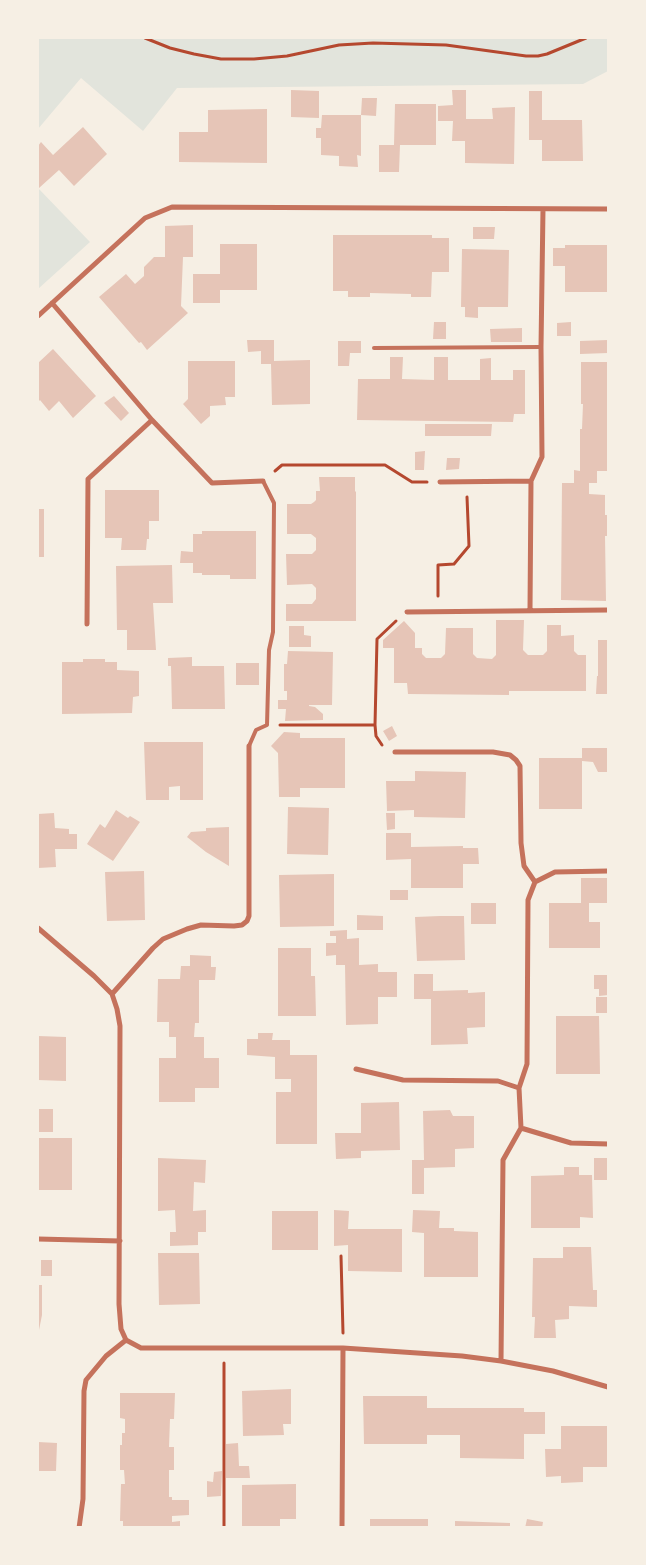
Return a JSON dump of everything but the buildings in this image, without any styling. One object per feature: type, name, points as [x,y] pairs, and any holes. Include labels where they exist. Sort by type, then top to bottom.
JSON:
[{"type":"street","points":[[38,316],[145,218],[172,207],[608,209]]},
{"type":"street","points":[[530,610],[531,481],[542,457],[543,209]]},
{"type":"street","points":[[52,303],[152,420],[212,483],[264,481]]},
{"type":"street","points":[[87,624],[88,479],[152,420]]},
{"type":"street","points":[[440,482],[531,481]]},
{"type":"street","points":[[407,612],[608,610]]},
{"type":"street","points":[[112,994],[152,948],[163,939],[202,925],[234,926],[247,921],[249,916],[250,869],[249,746]]},
{"type":"street","points":[[395,752],[494,752],[510,755],[516,760],[520,766],[521,843],[524,866],[535,882]]},
{"type":"street","points":[[501,1361],[503,1160],[521,1128],[519,1088],[527,1064],[528,900],[535,882],[555,872],[608,871]]},
{"type":"street","points":[[38,928],[112,994],[120,1026],[119,1304],[122,1329],[126,1340],[141,1348],[343,1348],[462,1356],[553,1371],[608,1387]]},
{"type":"street","points":[[356,1069],[403,1080],[498,1081],[519,1088]]},
{"type":"street","points":[[521,1128],[571,1143],[608,1144]]},
{"type":"street","points":[[38,1238],[120,1241]]},
{"type":"street","points":[[79,1528],[83,1499],[84,1391],[86,1380],[106,1356],[126,1340]]},
{"type":"street","points":[[342,1528],[343,1348]]},
{"type":"lane","points":[[374,348],[541,347]]},
{"type":"lane","points":[[249,746],[256,730],[267,725],[270,650],[273,632],[274,503],[264,481]]},
{"type":"path","points":[[145,38],[170,48],[194,54],[222,59],[254,59],[287,56],[339,45],[373,43],[446,45],[538,56],[586,38]]},
{"type":"path","points":[[264,481],[282,465],[385,465],[412,482],[440,482]]},
{"type":"path","points":[[438,611],[438,565],[454,564],[469,546],[467,482]]},
{"type":"path","points":[[386,629],[377,639],[375,725],[376,736],[382,746],[387,750],[395,752]]},
{"type":"path","points":[[267,725],[375,725]]},
{"type":"path","points":[[341,1256],[343,1348]]},
{"type":"path","points":[[224,1349],[224,1528]]},
{"type":"shaded area","points":[[38,38],[608,38],[608,71],[583,84],[177,88],[143,131],[81,78],[38,129]]},
{"type":"shaded area","points":[[38,188],[90,242],[38,289]]}]
